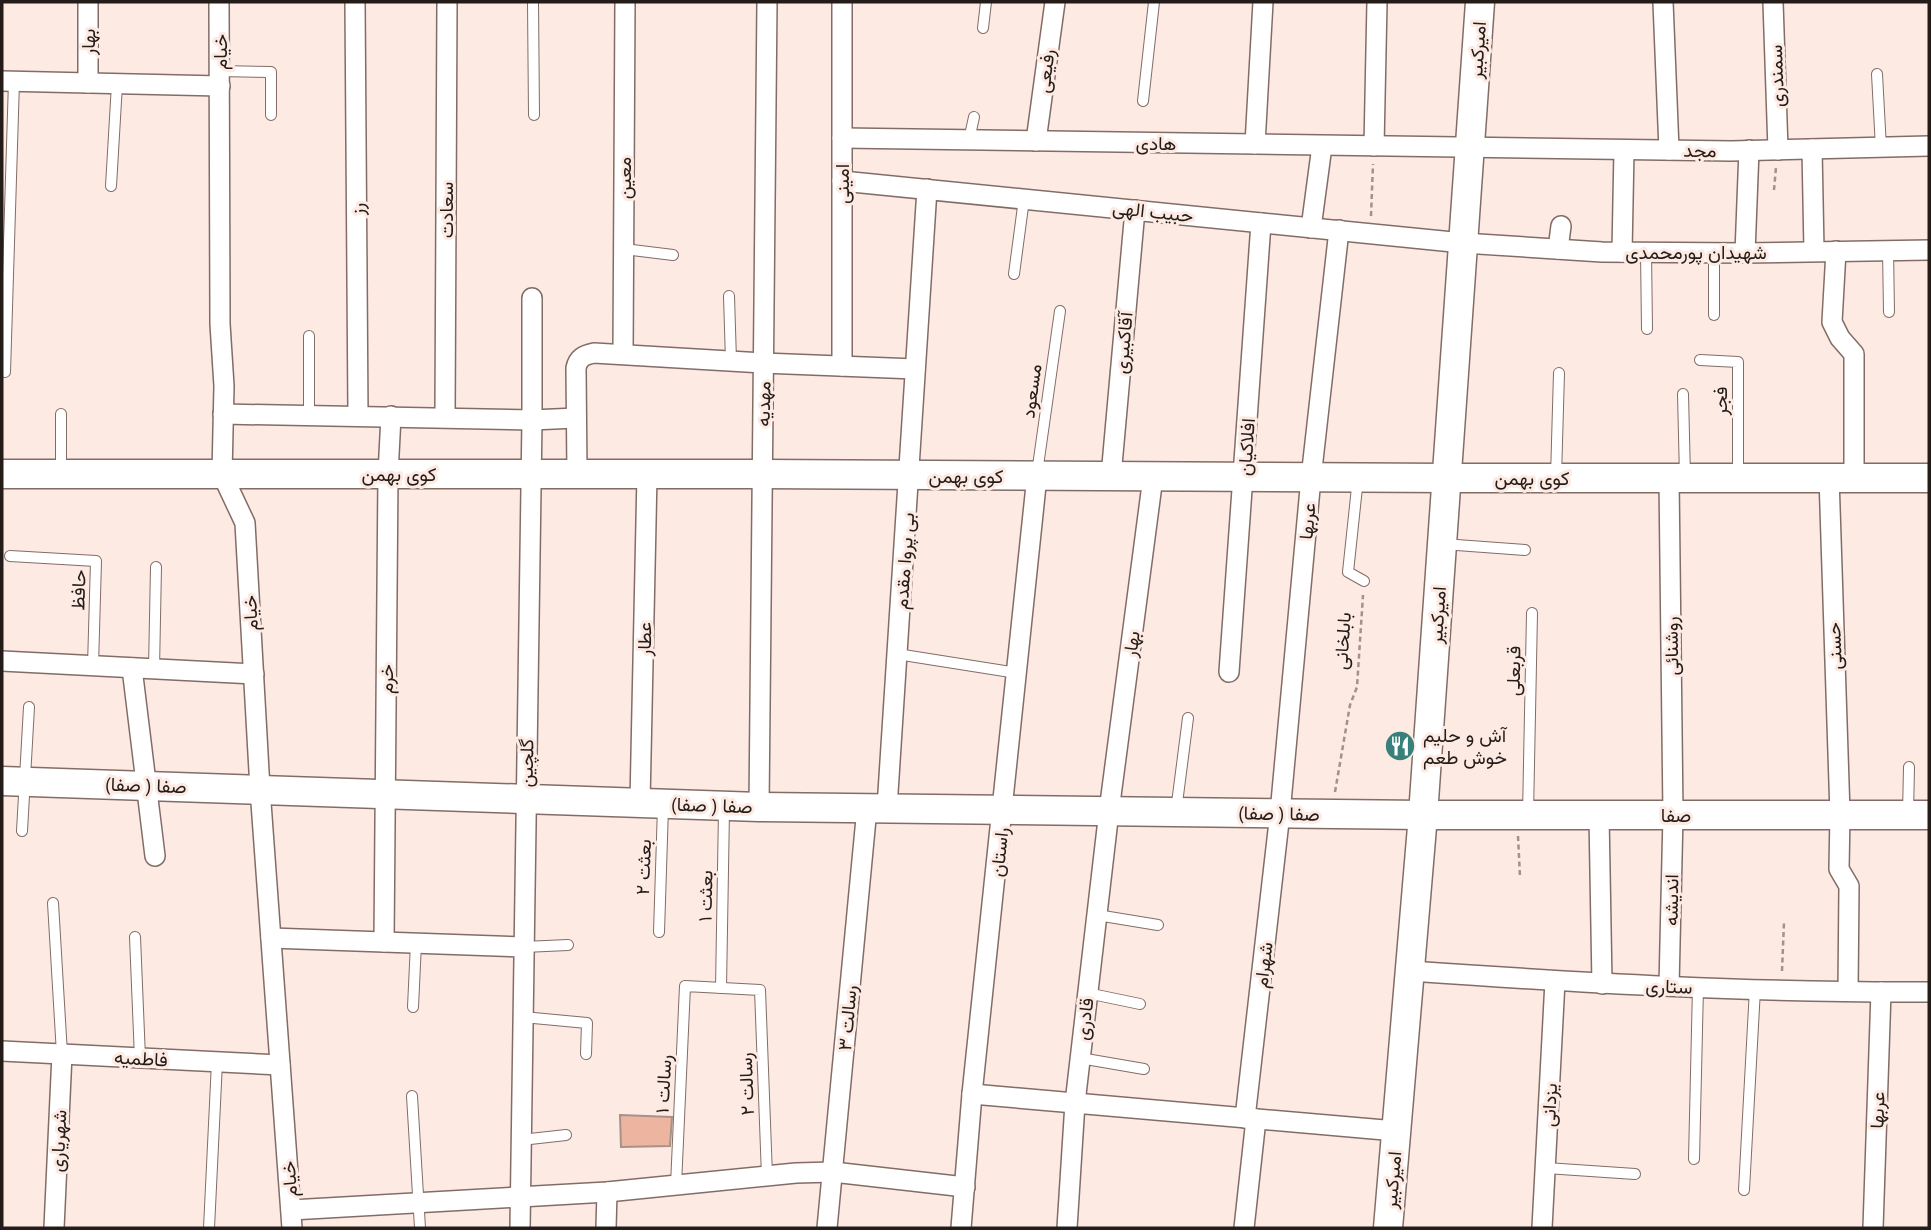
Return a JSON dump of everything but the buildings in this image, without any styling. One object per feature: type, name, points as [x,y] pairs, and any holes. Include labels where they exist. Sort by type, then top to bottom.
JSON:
[{"type":"street","name":"بهار","points":[[88,2],[88,83]]},
{"type":"street","name":"خیام","points":[[219,2],[220,324],[224,386],[222,474],[245,523],[260,789],[292,1219]]},
{"type":"street","name":"رز","points":[[355,2],[358,415]]},
{"type":"street","name":"سعادت","points":[[445,417],[447,2]]},
{"type":"street","name":"معین","points":[[624,355],[625,2]]},
{"type":"street","name":"مهدیه","points":[[759,807],[767,2]]},
{"type":"street","name":"امینی","points":[[842,2],[842,366]]},
{"type":"street","name":"رفیعی","points":[[1036,141],[1055,2]]},
{"type":"street","points":[[1255,144],[1264,2]]},
{"type":"street","points":[[1374,146],[1377,2]]},
{"type":"street","name":"امیرکبیر","points":[[1388,1228],[1423,815],[1480,2]]},
{"type":"street","points":[[1663,2],[1669,150]]},
{"type":"street","name":"سمندری","points":[[1773,2],[1778,150]]},
{"type":"street","points":[[8,81],[117,84],[220,78]]},
{"type":"street","name":"هادی","points":[[842,138],[1470,148]]},
{"type":"street","points":[[1311,228],[1322,146]]},
{"type":"street","name":"مجد","points":[[1470,148],[1778,150],[1929,146]]},
{"type":"street","points":[[1622,252],[1624,149]]},
{"type":"street","points":[[1812,149],[1814,251]]},
{"type":"street","points":[[1745,253],[1749,150]]},
{"type":"street","name":"حبیب الهی","points":[[842,181],[1463,243]]},
{"type":"street","name":"بی پروا مقدم","points":[[877,808],[897,654],[927,188]]},
{"type":"street","name":"آقاکبیری","points":[[1111,476],[1135,209]]},
{"type":"street","name":"افلاکیان","points":[[1229,672],[1261,223]]},
{"type":"street","points":[[1558,249],[1561,226]]},
{"type":"street","name":"عربها","points":[[1280,813],[1311,478],[1339,230]]},
{"type":"street","name":"شهیدان پورمحمدی","points":[[1463,243],[1622,252],[1929,250]]},
{"type":"street","name":"حسنی","points":[[1836,251],[1832,322],[1840,338],[1854,355],[1841,477],[1839,869],[1849,886],[1848,991]]},
{"type":"street","name":"گلچین","points":[[520,1228],[532,298]]},
{"type":"street","points":[[577,474],[576,368],[584,355],[594,353],[915,369]]},
{"type":"street","points":[[223,414],[532,420],[576,418]]},
{"type":"street","name":"خرم","points":[[384,942],[388,474],[391,416]]},
{"type":"street","name":"کوی بهمن","points":[[2,474],[1929,478]]},
{"type":"street","name":"عطار","points":[[647,474],[652,803]]},
{"type":"street","name":"راستان","points":[[961,1228],[972,1094],[1037,476]]},
{"type":"street","name":"بهار","points":[[1108,811],[1153,477]]},
{"type":"street","name":"روشنائی","points":[[1673,815],[1677,477]]},
{"type":"street","points":[[2,662],[254,674]]},
{"type":"street","points":[[132,668],[155,856]]},
{"type":"street","name":"صفا ( صفا)","points":[[13,781],[759,807],[1423,815]]},
{"type":"street","name":"رسالت ۳","points":[[827,1228],[877,808]]},
{"type":"street","name":"قادری","points":[[1067,1228],[1075,1103],[1108,811]]},
{"type":"street","name":"شهرام","points":[[1244,1228],[1250,1118],[1280,813]]},
{"type":"street","name":"صفا","points":[[1423,815],[1919,815]]},
{"type":"street","points":[[1599,815],[1602,984]]},
{"type":"street","name":"اندیشه","points":[[1670,986],[1673,815]]},
{"type":"street","points":[[271,938],[524,947]]},
{"type":"street","name":"ستاری","points":[[1410,971],[1602,984],[1929,992]]},
{"type":"street","name":"یزدانی","points":[[1542,1228],[1555,981]]},
{"type":"street","name":"عربها","points":[[1873,1228],[1881,992]]},
{"type":"street","name":"فاطمیه","points":[[2,1051],[281,1065]]},
{"type":"street","name":"شهریاری","points":[[54,1228],[62,1054]]},
{"type":"street","points":[[972,1094],[1396,1131]]},
{"type":"street","points":[[292,1219],[418,1203],[607,1192],[833,1172],[965,1187]]},
{"type":"street","points":[[606,1228],[607,1192]]},
{"type":"lane","points":[[533,2],[534,115]]},
{"type":"lane","points":[[983,28],[986,2]]},
{"type":"lane","points":[[1143,101],[1154,2]]},
{"type":"lane","points":[[220,78],[271,72],[271,115]]},
{"type":"lane","points":[[1877,74],[1881,148]]},
{"type":"lane","points":[[5,372],[8,81]]},
{"type":"lane","points":[[111,186],[117,84]]},
{"type":"lane","points":[[970,140],[974,117]]},
{"type":"lane","points":[[1014,274],[1024,198]]},
{"type":"lane","points":[[624,249],[673,255]]},
{"type":"lane","points":[[1888,250],[1889,312]]},
{"type":"lane","points":[[1646,252],[1647,329]]},
{"type":"lane","points":[[1714,253],[1714,315]]},
{"type":"lane","points":[[729,296],[731,361]]},
{"type":"lane","name":"مسعود","points":[[1037,476],[1059,311]]},
{"type":"lane","points":[[309,336],[309,415]]},
{"type":"lane","name":"فجر","points":[[1700,360],[1738,362],[1738,477]]},
{"type":"lane","points":[[1556,478],[1559,373]]},
{"type":"lane","points":[[1677,477],[1683,394]]},
{"type":"lane","points":[[61,414],[61,474]]},
{"type":"lane","points":[[1358,478],[1348,572],[1364,581]]},
{"type":"lane","points":[[1442,544],[1525,550]]},
{"type":"lane","name":"حافظ","points":[[10,556],[96,561],[93,666]]},
{"type":"lane","points":[[154,669],[156,567]]},
{"type":"lane","name":"قربعلی","points":[[1522,815],[1532,613]]},
{"type":"lane","points":[[897,654],[1017,673]]},
{"type":"lane","points":[[22,831],[13,781],[29,708]]},
{"type":"lane","points":[[1176,812],[1188,718]]},
{"type":"lane","points":[[1909,767],[1919,815]]},
{"type":"lane","name":"بعثت ۲","points":[[652,803],[659,932]]},
{"type":"lane","name":"بعثت ۱","points":[[721,988],[724,806]]},
{"type":"lane","points":[[53,903],[62,1054]]},
{"type":"lane","points":[[1097,915],[1158,925]]},
{"type":"lane","points":[[135,937],[140,1058]]},
{"type":"lane","points":[[413,1007],[416,943]]},
{"type":"lane","points":[[524,947],[568,945]]},
{"type":"lane","name":"رسالت ۱","points":[[676,1185],[685,986],[721,988]]},
{"type":"lane","points":[[1694,1159],[1698,987]]},
{"type":"lane","name":"رسالت ۲","points":[[721,988],[761,990],[767,1176]]},
{"type":"lane","points":[[1744,1190],[1755,989]]},
{"type":"lane","points":[[1087,993],[1140,1004]]},
{"type":"lane","points":[[523,1017],[587,1023],[586,1054]]},
{"type":"lane","points":[[1080,1058],[1144,1069]]},
{"type":"lane","points":[[209,1228],[217,1062]]},
{"type":"lane","points":[[412,1096],[420,1228]]},
{"type":"lane","points":[[521,1140],[566,1135]]},
{"type":"lane","points":[[1546,1168],[1635,1174]]},
{"type":"path","points":[[1370,234],[1374,146]]},
{"type":"path","points":[[1774,190],[1778,150]]},
{"type":"path","name":"بابلخانی","points":[[1331,814],[1350,705],[1357,687],[1364,581]]},
{"type":"path","points":[[1520,877],[1522,815]]},
{"type":"path","points":[[1781,989],[1784,922]]},
{"type":"place","name":"آش و حلیم خوش طعم","points":[[1400,746]]}]
